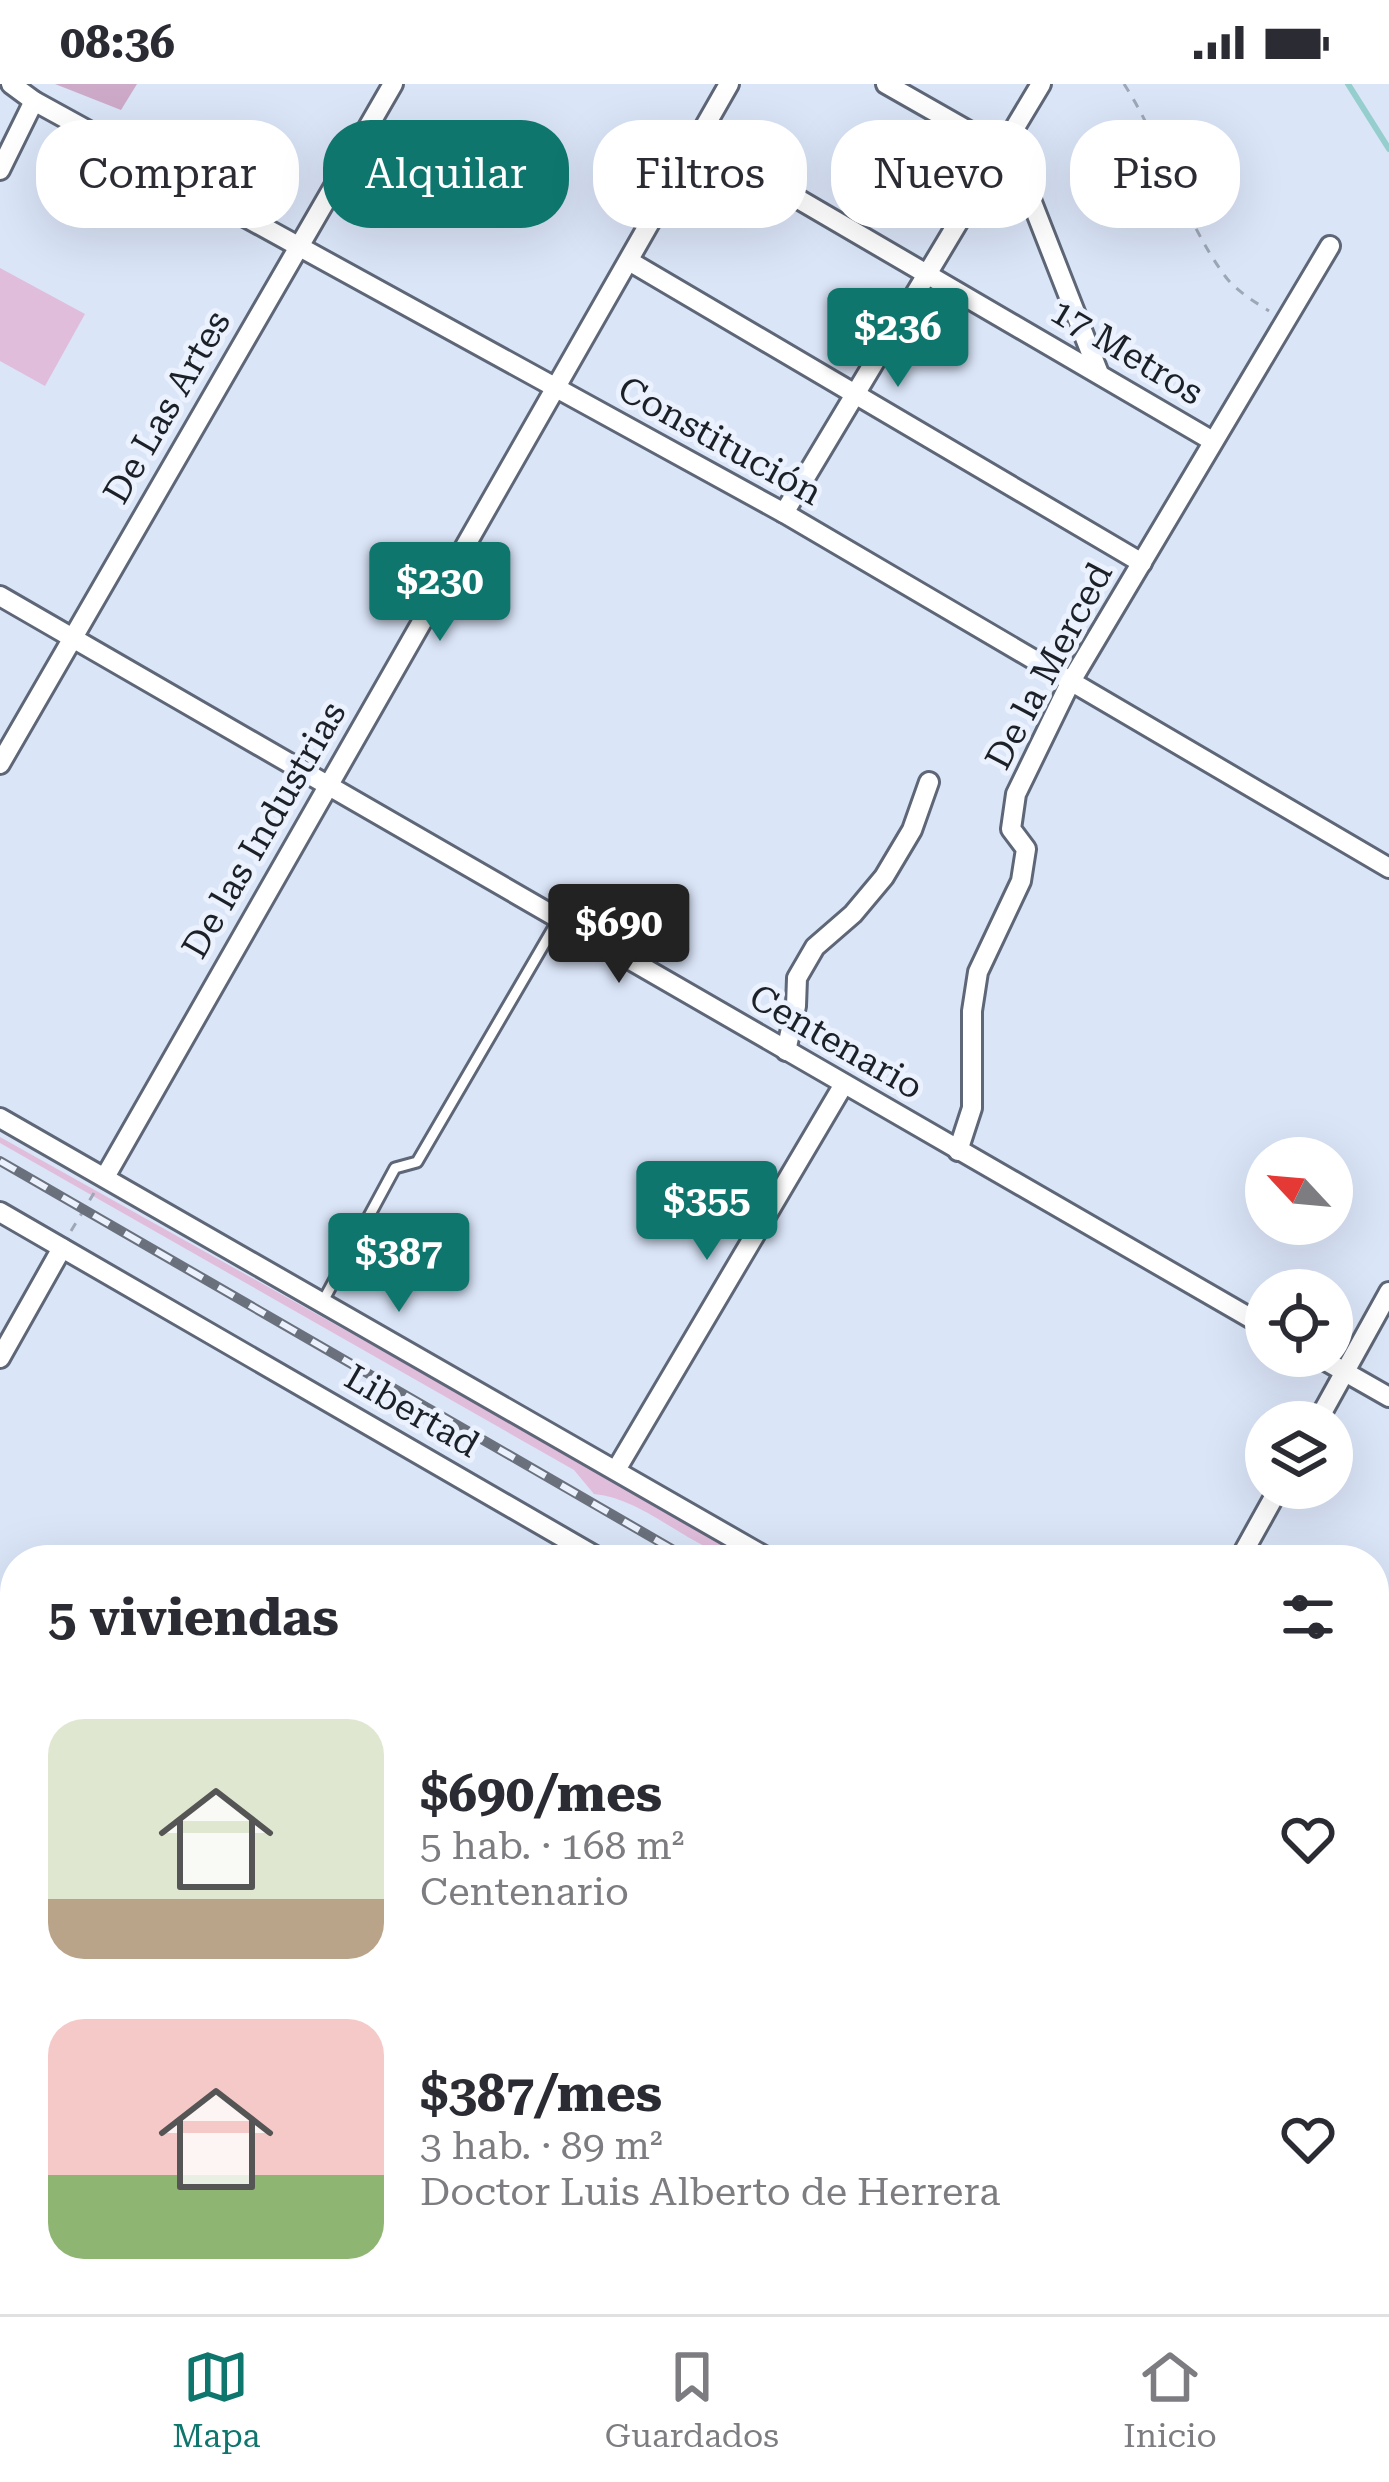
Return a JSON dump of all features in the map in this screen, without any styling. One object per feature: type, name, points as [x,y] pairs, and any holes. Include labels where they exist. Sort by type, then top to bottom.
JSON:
[{"type":"street","name":"Constitución","points":[[11,84],[34,101],[784,513],[1389,868]]},
{"type":"street","name":"De Las Artes","points":[[0,764],[393,84]]},
{"type":"street","name":"De las Industrias","points":[[708,120],[729,84]]},
{"type":"street","points":[[886,84],[949,120]]},
{"type":"street","points":[[1019,120],[1041,84]]},
{"type":"street","points":[[0,170],[34,101]]},
{"type":"street","name":"17 Metros","points":[[807,203],[1211,440]]},
{"type":"street","name":"De las Industrias","points":[[105,1177],[647,228]]},
{"type":"street","points":[[784,513],[955,228]]},
{"type":"street","points":[[1042,228],[1098,371]]},
{"type":"street","name":"De la Merced","points":[[958,1151],[972,1108],[972,1011],[978,972],[1021,881],[1026,849],[1011,829],[1016,794],[1070,683],[1330,246]]},
{"type":"street","points":[[628,261],[1142,563]]},
{"type":"street","name":"Centenario","points":[[0,596],[1245,1315]]},
{"type":"street","name":"De la Merced","points":[[786,1051],[797,978],[815,947],[854,914],[884,877],[912,830],[929,782]]},
{"type":"street","points":[[616,1470],[844,1084]]},
{"type":"street","points":[[0,1118],[745,1545]]},
{"type":"street","name":"Libertad","points":[[0,1212],[556,1545]]},
{"type":"street","points":[[0,1358],[62,1248]]},
{"type":"street","points":[[1353,1357],[1389,1292]]},
{"type":"street","points":[[1353,1377],[1389,1397]]},
{"type":"street","points":[[1248,1545],[1268,1509]]},
{"type":"lane","points":[[322,1303],[394,1168],[417,1162],[558,919]]},
{"type":"path","points":[[1124,84],[1151,126],[1226,279],[1284,320]]},
{"type":"path","points":[[62,1248],[80,1211],[105,1177]]},
{"type":"shaded area","points":[[55,84],[137,84],[121,110]]},
{"type":"shaded area","points":[[0,268],[85,314],[45,386],[0,361]]},
{"type":"shaded area","points":[[0,1137],[729,1545],[702,1545],[636,1507],[594,1494],[574,1470],[0,1143]]},
{"type":"waterway","points":[[1348,84],[1389,149]]},
{"type":"railway","points":[[0,1161],[665,1545]]}]
